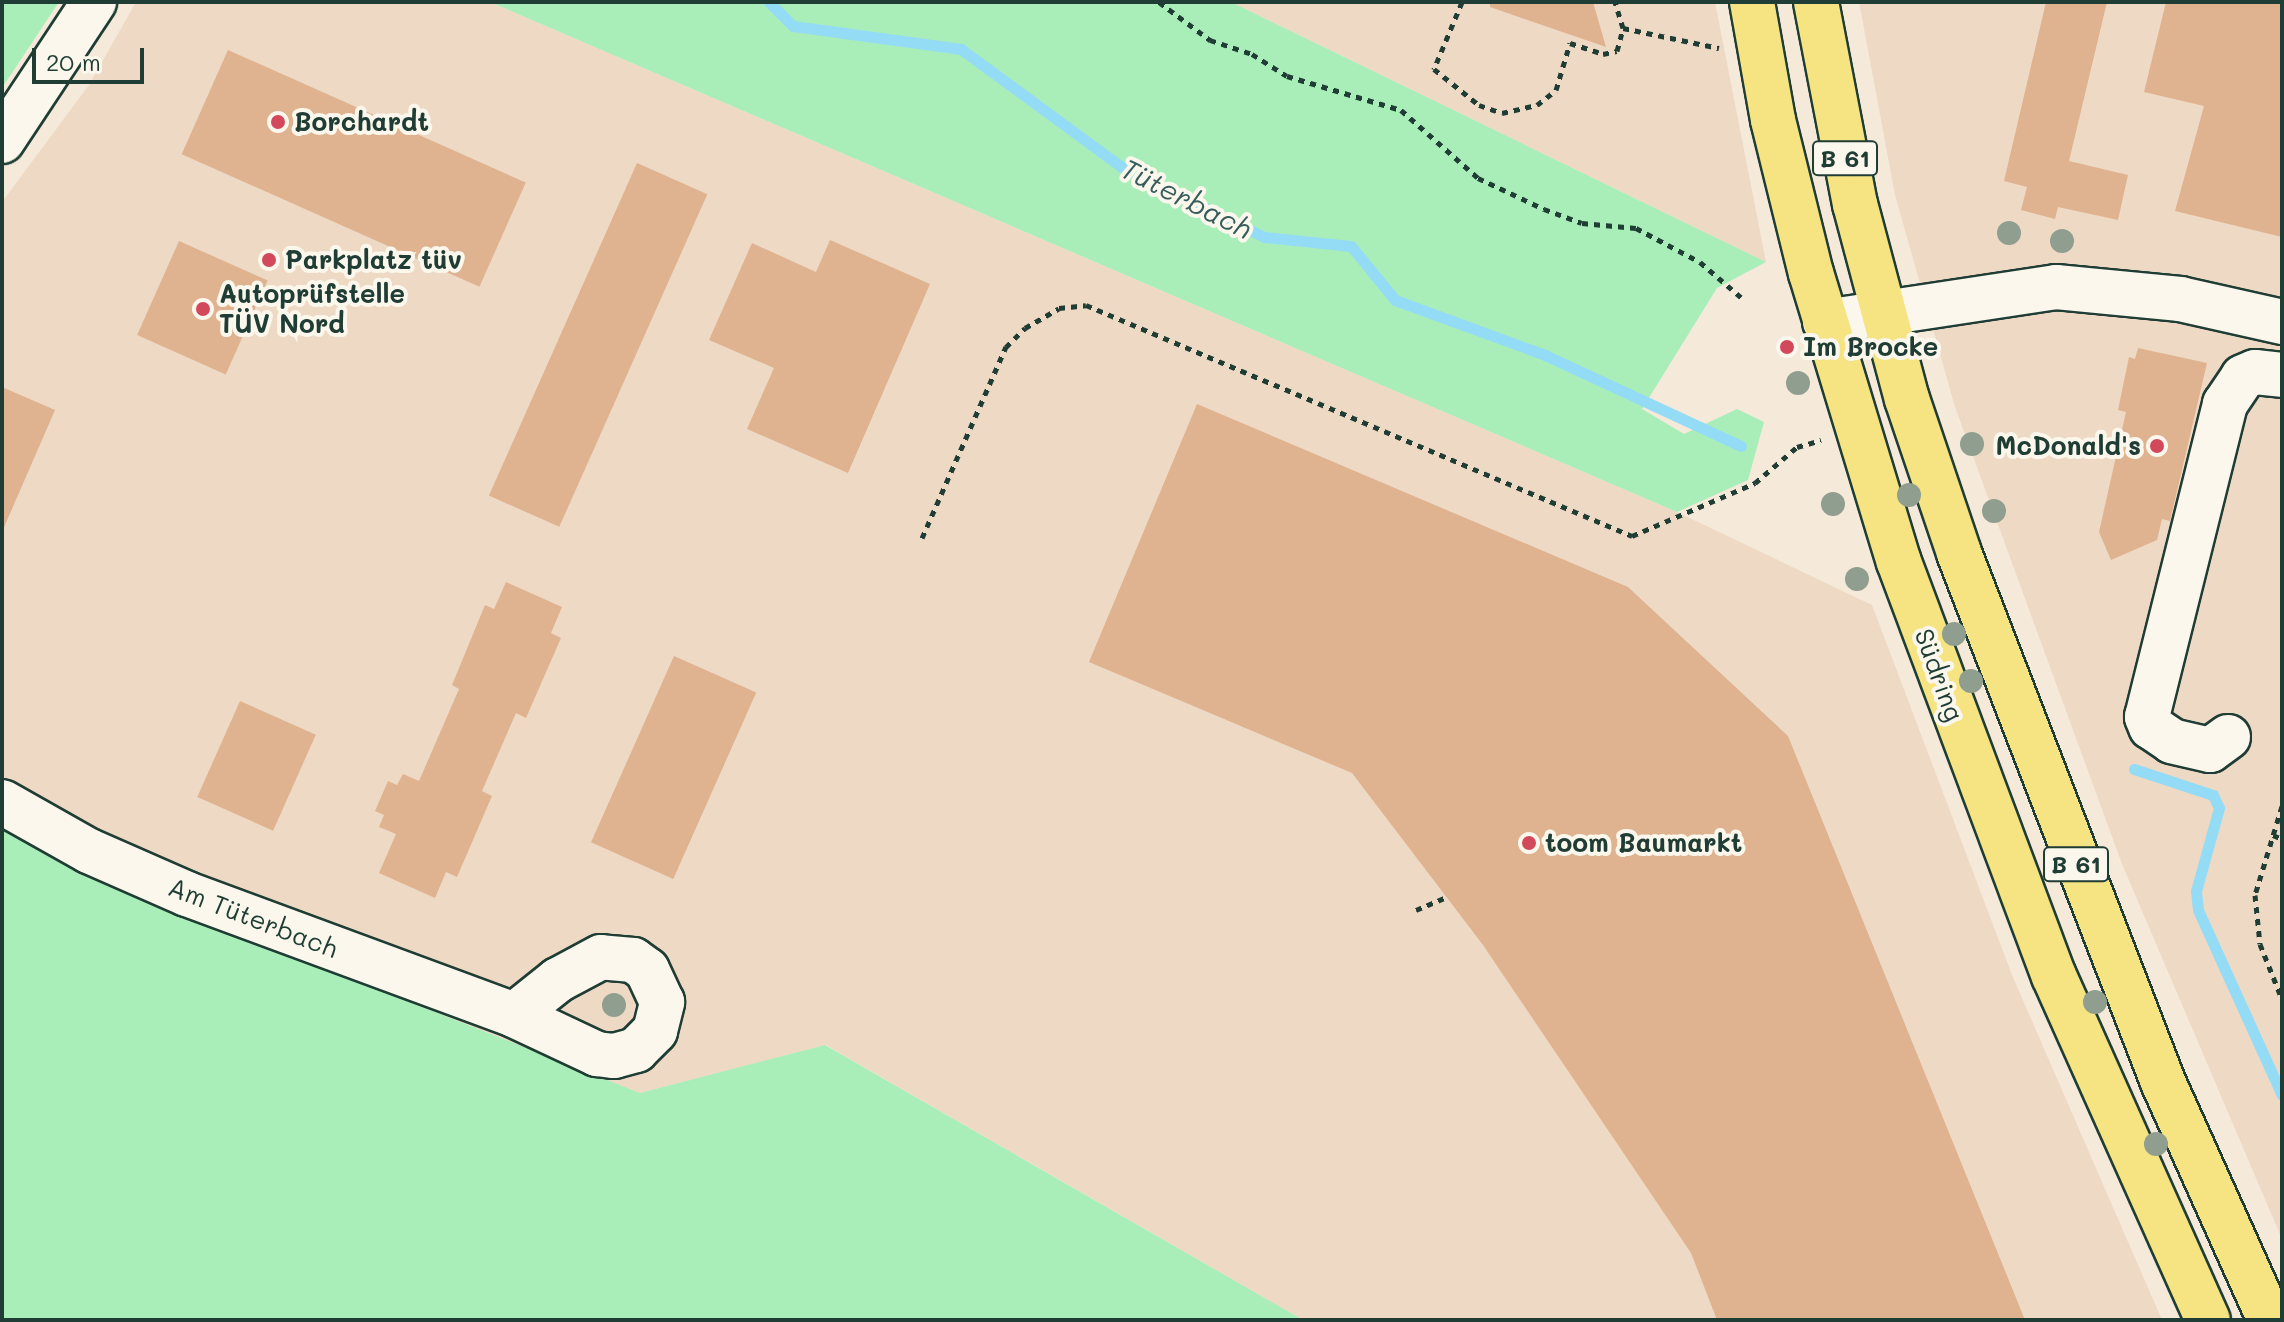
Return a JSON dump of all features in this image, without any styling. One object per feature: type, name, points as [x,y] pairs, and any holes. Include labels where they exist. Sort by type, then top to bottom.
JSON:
[{"type":"main road","name":"Südring","points":[[1752,2],[1777,135],[1825,322],[1874,487],[1969,757],[2054,976],[2208,1320]]},
{"type":"main road","name":"B 61","points":[[1816,2],[1848,173],[1907,399],[2013,704],[2163,1082],[2270,1320]]},
{"type":"street","points":[[2,141],[94,2]]},
{"type":"street","points":[[1825,322],[2056,287],[2180,299],[2282,322]]},
{"type":"street","points":[[2228,737],[2210,750],[2172,741],[2151,727],[2147,717],[2225,404],[2243,377],[2255,372],[2282,375]]},
{"type":"street","name":"Am Tüterbach","points":[[2,802],[89,851],[187,894],[514,1015]]},
{"type":"path","points":[[1159,2],[1210,40],[1252,54],[1287,76],[1401,110],[1478,178],[1517,197],[1566,219],[1636,228],[1700,262],[1743,299]]},
{"type":"path","points":[[1462,2],[1434,69],[1479,105],[1502,113],[1537,105],[1556,90],[1570,43],[1603,54],[1617,51],[1623,28],[1615,2]]},
{"type":"path","points":[[1623,28],[1733,51]]},
{"type":"path","points":[[922,538],[1006,347],[1025,328],[1059,308],[1086,305],[1632,536],[1755,483],[1797,447],[1822,440]]},
{"type":"path","points":[[2282,806],[2255,895],[2256,921],[2282,999]]},
{"type":"path","points":[[2273,835],[2282,839]]},
{"type":"path","points":[[1416,910],[1446,897]]},
{"type":"shaded area","points":[[136,2],[490,2],[1677,512],[1872,605],[2012,975],[2162,1320],[1303,1320],[826,1045],[640,1093],[253,940],[2,826],[2,202],[89,85]]},
{"type":"shaded area","points":[[1231,2],[1715,2],[1766,262]]},
{"type":"shaded area","points":[[1859,2],[2282,2],[2282,1239],[2122,864],[1955,407],[1895,195]]},
{"type":"green space","points":[[2,2],[59,2],[2,88]]},
{"type":"green space","points":[[490,2],[1231,2],[1766,262],[1717,288],[1642,409],[1684,434],[1737,409],[1764,422],[1748,480],[1677,512]]},
{"type":"green space","points":[[2,826],[253,940],[640,1093],[825,1045],[1303,1320],[2,1320]]},
{"type":"building","points":[[1490,2],[1593,2],[1606,47],[1490,7]]},
{"type":"building","points":[[2046,2],[2107,2],[2069,161],[2128,175],[2118,220],[2058,207],[2055,219],[2021,210],[2027,187],[2004,181]]},
{"type":"building","points":[[2166,2],[2282,2],[2282,237],[2175,211],[2204,106],[2144,92]]},
{"type":"building","points":[[228,50],[526,183],[479,287],[182,154]]},
{"type":"building","points":[[637,163],[707,194],[559,527],[489,496]]},
{"type":"building","points":[[830,240],[930,284],[848,473],[747,429],[774,368],[709,340],[752,243],[816,272]]},
{"type":"building","name":"Autoprüfstelle TÜV Nord","points":[[179,241],[268,280],[226,375],[137,335]]},
{"type":"building","points":[[2138,348],[2207,363],[2170,521],[2162,519],[2157,540],[2111,560],[2099,532],[2126,412],[2118,410],[2129,357],[2135,359]]},
{"type":"building","points":[[2,387],[55,410],[2,532]]},
{"type":"building","points":[[1197,404],[1628,587],[1788,736],[2025,1320],[1717,1320],[1691,1253],[1483,945],[1352,773],[1089,662]]},
{"type":"building","points":[[506,582],[562,607],[551,633],[561,638],[526,718],[516,713],[482,791],[492,796],[457,877],[446,872],[435,898],[379,873],[396,834],[379,827],[384,815],[375,811],[388,781],[397,785],[403,774],[419,781],[459,689],[452,685],[485,605],[494,609]]},
{"type":"building","points":[[674,656],[756,693],[673,879],[591,842]]},
{"type":"building","points":[[240,701],[316,735],[273,831],[197,797]]},
{"type":"waterway","name":"Tüterbach","points":[[769,2],[793,26],[961,49],[1120,166],[1264,237],[1351,246],[1395,300],[1545,355],[1741,446]]},
{"type":"waterway","name":"Tüterbach","points":[[2134,769],[2213,795],[2219,808],[2196,891],[2198,910],[2282,1095]]},
{"type":"place","name":"Borchardt","points":[[278,122]]},
{"type":"place","name":"Parkplatz tüv","points":[[269,260]]},
{"type":"place","name":"Autoprüfstelle TÜV Nord","points":[[203,309]]},
{"type":"place","name":"Im Brocke","points":[[1787,347]]},
{"type":"place","name":"McDonald's","points":[[2157,446]]},
{"type":"place","name":"toom Baumarkt","points":[[1529,843]]}]
